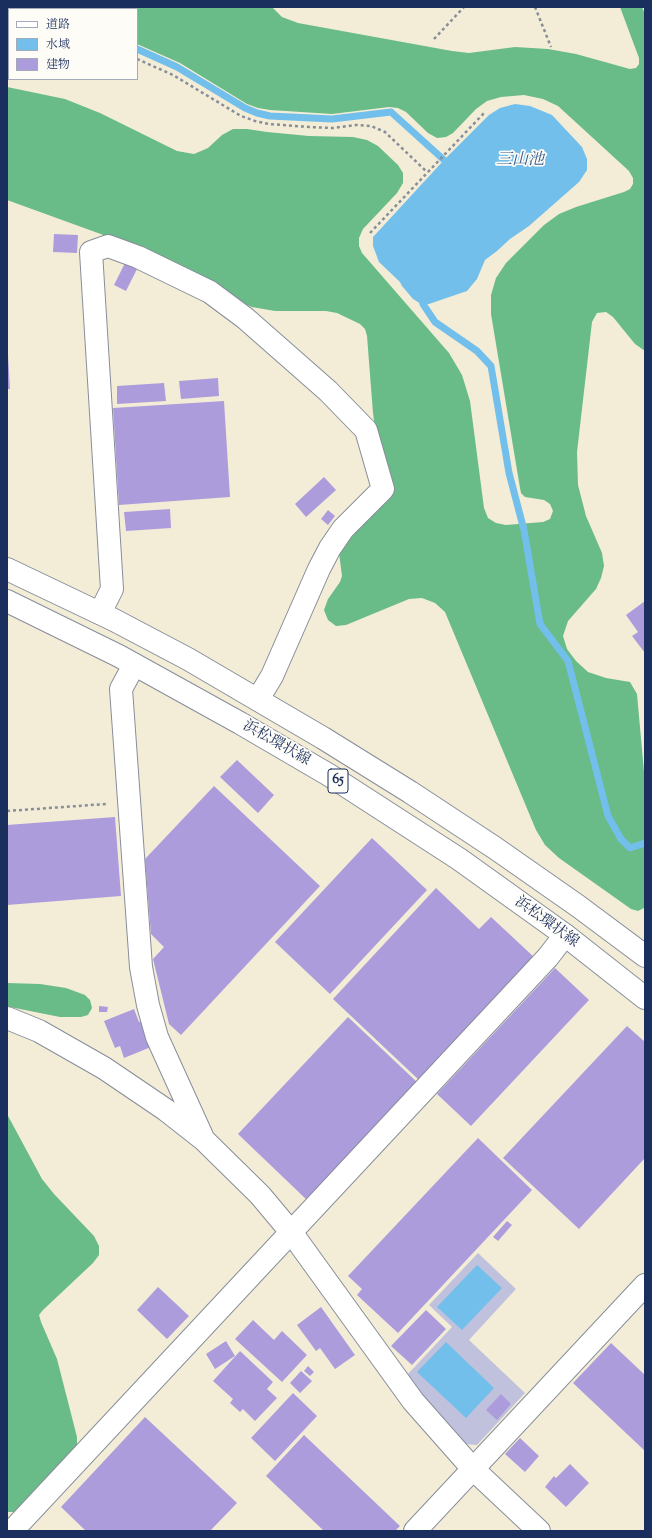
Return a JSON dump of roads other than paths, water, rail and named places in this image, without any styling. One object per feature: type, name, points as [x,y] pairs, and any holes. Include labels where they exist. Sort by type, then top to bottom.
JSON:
[{"type":"street","points":[[100,613],[112,589],[91,252],[108,246],[138,257],[210,292],[251,323],[328,391],[366,430],[383,489],[343,529],[330,548],[319,569],[272,676],[258,699]]},
{"type":"street","name":"浜松環状線","points":[[7,569],[100,613],[188,659],[258,699],[367,765],[543,881],[645,956]]},
{"type":"street","name":"浜松環状線","points":[[7,601],[134,665],[240,723],[360,795],[459,859],[565,935],[645,998]]},
{"type":"street","points":[[134,665],[121,689],[141,968],[148,1004],[157,1037],[203,1139]]},
{"type":"street","points":[[12,1531],[548,958],[565,935]]},
{"type":"street","points":[[7,1018],[39,1032],[104,1068],[166,1110],[203,1139],[260,1195],[291,1232],[413,1401],[473,1469],[539,1531]]},
{"type":"street","points":[[415,1531],[645,1285]]},
{"type":"water","name":"三山池","points":[[515,104],[530,106],[552,115],[582,147],[587,159],[587,170],[579,182],[529,226],[510,239],[485,260],[477,279],[467,291],[429,304],[421,304],[413,299],[400,282],[379,262],[373,246],[373,237],[444,160],[489,115],[500,108]]},
{"type":"water","points":[[477,1265],[502,1288],[462,1330],[437,1307]]},
{"type":"water","points":[[446,1342],[494,1388],[466,1418],[417,1372]]},
{"type":"waterway","points":[[138,49],[177,67],[245,108],[257,113],[270,116],[332,119],[391,112],[444,160]]},
{"type":"waterway","points":[[423,304],[435,322],[477,351],[491,366],[509,473],[524,530],[540,624],[568,661],[608,816],[621,839],[630,848],[645,843]]}]
